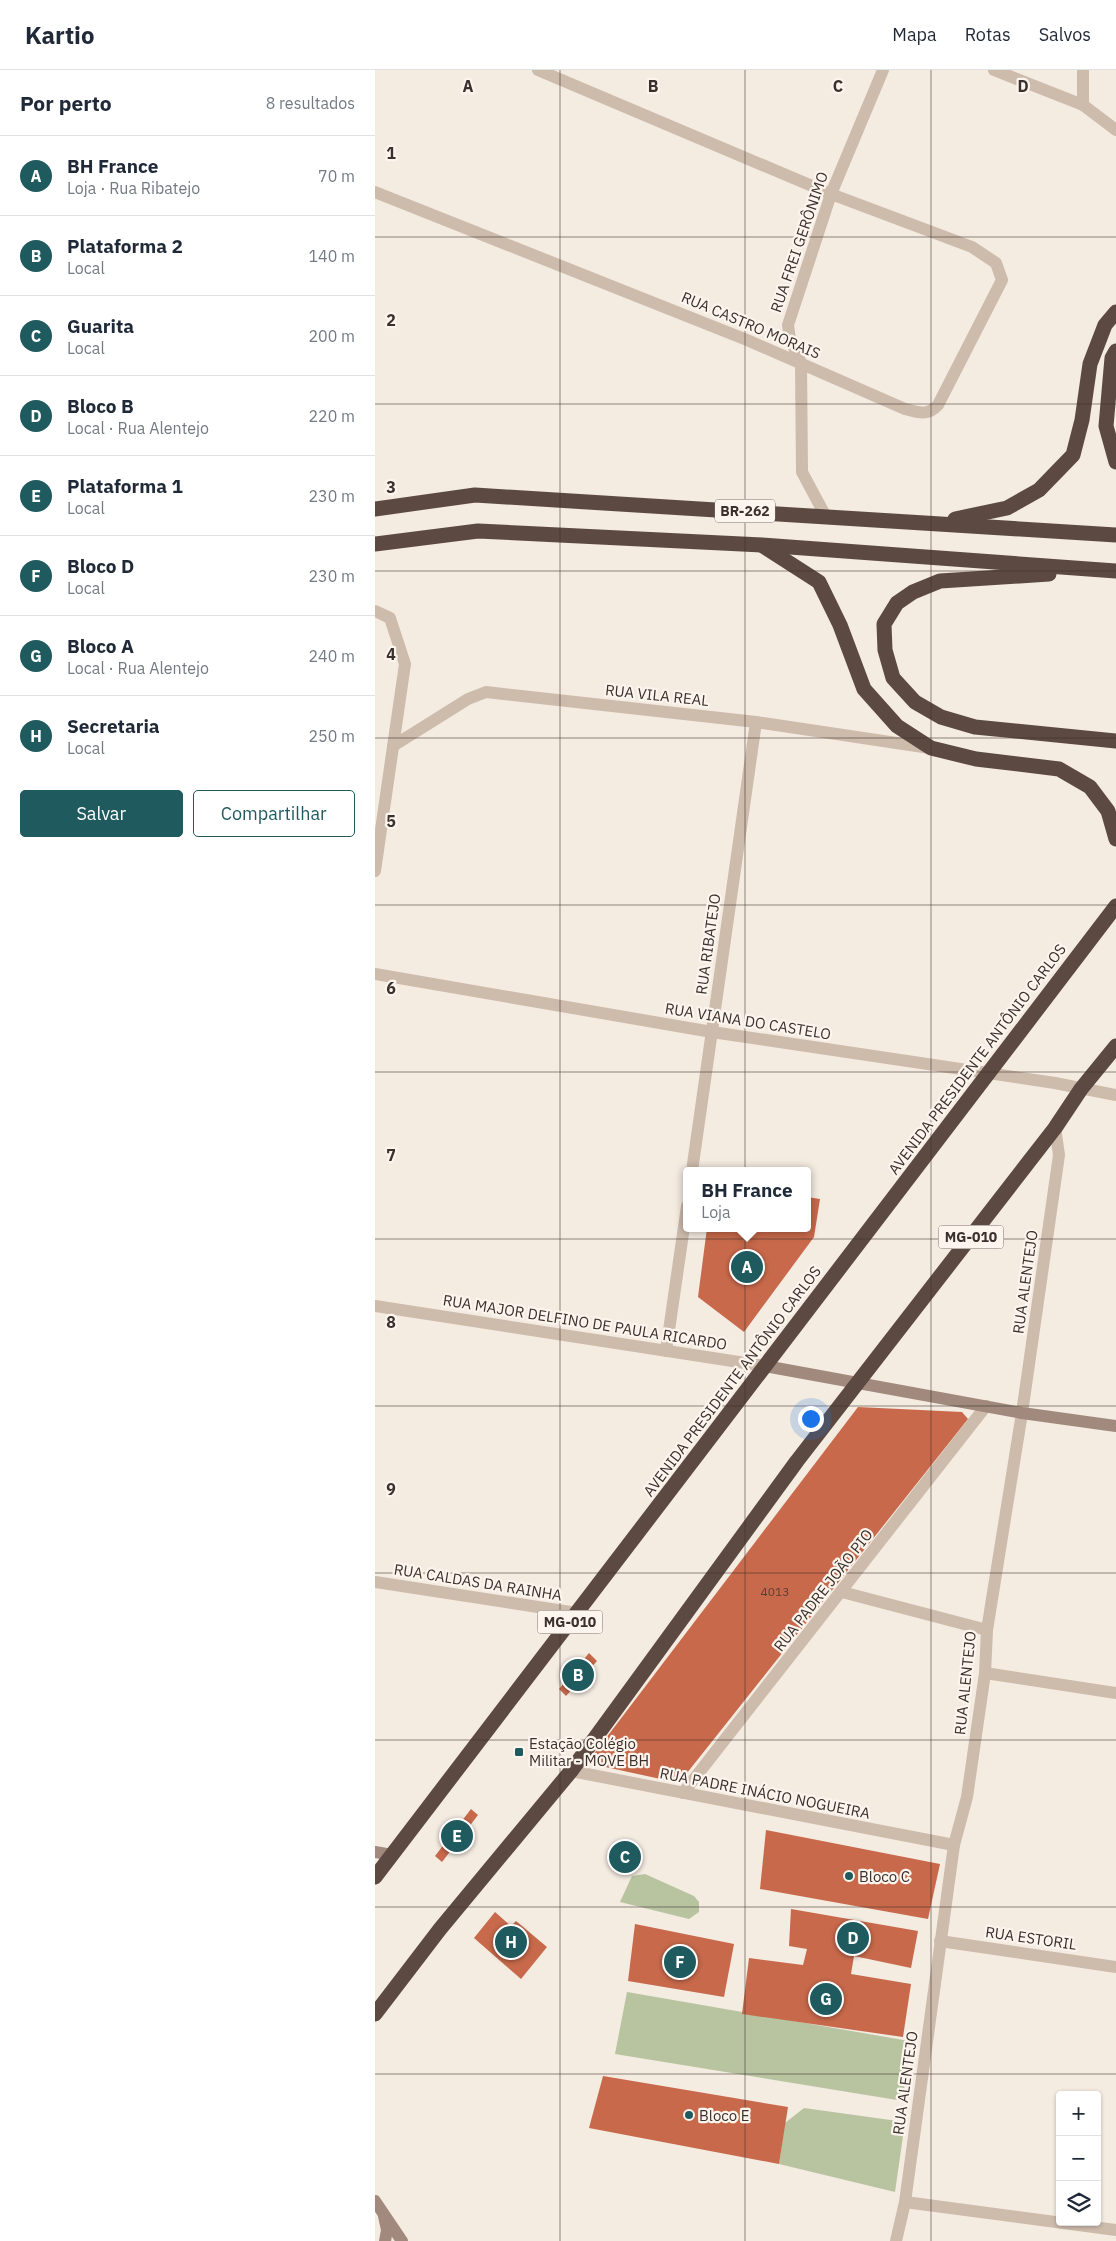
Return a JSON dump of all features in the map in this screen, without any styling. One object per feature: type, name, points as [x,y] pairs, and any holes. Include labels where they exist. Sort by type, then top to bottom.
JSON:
[{"type":"highway","points":[[921,523],[980,515],[1007,508],[1039,490],[1057,473],[1073,455],[1083,420],[1090,364],[1105,325],[1116,312]]},
{"type":"highway","points":[[1116,351],[1111,367],[1106,426],[1116,462]]},
{"type":"highway","name":"BR-262","points":[[375,509],[475,495],[825,515],[1116,535]]},
{"type":"highway","name":"BR-262","points":[[375,544],[478,531],[762,545],[1111,571]]},
{"type":"highway","points":[[762,545],[819,582],[840,625],[865,690],[897,726],[931,748],[975,759],[1059,769],[1090,786],[1108,811],[1116,839]]},
{"type":"highway","points":[[1111,571],[941,581],[913,592],[897,603],[884,624],[885,650],[893,678],[915,702],[941,717],[975,727],[1116,741]]},
{"type":"highway","name":"AVENIDA PRESIDENTE ANTÔNIO CARLOS","points":[[375,1877],[1116,906]]},
{"type":"highway","name":"MG-010","points":[[375,2014],[439,1929],[571,1771],[797,1461],[1055,1128],[1081,1090],[1116,1046]]},
{"type":"street","points":[[538,70],[831,194]]},
{"type":"street","name":"RUA FREI GERÔNIMO","points":[[825,515],[802,472],[801,363],[790,339],[788,325],[831,194],[883,70]]},
{"type":"street","points":[[994,70],[1083,105],[1116,130]]},
{"type":"street","points":[[1083,70],[1083,105]]},
{"type":"street","name":"RUA CASTRO MORAIS","points":[[375,192],[801,363],[905,409],[921,414],[932,412],[938,405],[1002,280],[996,263],[972,247],[831,194]]},
{"type":"street","points":[[375,611],[390,618],[405,664],[375,871]]},
{"type":"street","name":"RUA VILA REAL","points":[[393,746],[468,699],[486,692],[757,722],[931,748]]},
{"type":"street","name":"RUA RIBATEJO","points":[[693,1167],[757,722]]},
{"type":"street","name":"RUA VIANA DO CASTELO","points":[[375,974],[712,1032],[1055,1083],[1081,1090],[1116,1095]]},
{"type":"street","name":"RUA ALENTEJO","points":[[897,2241],[905,2202],[954,1845],[967,1797],[985,1673],[987,1630],[1022,1413],[1059,1155],[1055,1128]]},
{"type":"street","points":[[666,1351],[683,1232]]},
{"type":"street","name":"RUA MAJOR DELFINO DE PAULA RICARDO","points":[[375,1306],[765,1366],[1022,1413],[1116,1426]]},
{"type":"street","name":"RUA PADRE JOÃO PIO","points":[[683,1794],[986,1406]]},
{"type":"street","name":"RUA CALDAS DA RAINHA","points":[[375,1582],[577,1613]]},
{"type":"street","points":[[842,1592],[987,1630]]},
{"type":"street","points":[[985,1673],[1116,1693]]},
{"type":"street","name":"RUA PADRE INÁCIO NOGUEIRA","points":[[571,1771],[954,1845]]},
{"type":"street","points":[[375,1852],[391,1855]]},
{"type":"street","name":"RUA ESTORIL","points":[[940,1941],[1116,1967]]},
{"type":"street","points":[[905,2202],[1116,2230]]},
{"type":"street","points":[[379,2206],[402,2240]]},
{"type":"street","points":[[379,2206],[387,2230],[385,2241]]},
{"type":"green space","points":[[645,1874],[694,1896],[699,1902],[699,1912],[689,1919],[620,1902],[632,1876]]},
{"type":"green space","points":[[627,1992],[909,2041],[903,2101],[615,2054]]},
{"type":"green space","points":[[804,2108],[905,2122],[895,2192],[779,2164],[785,2123]]},
{"type":"building","points":[[811,1198],[820,1199],[814,1237],[744,1332],[698,1297],[706,1232],[811,1232]]},
{"type":"building","points":[[858,1407],[962,1412],[968,1419],[679,1783],[587,1763]]},
{"type":"building","points":[[589,1653],[597,1661],[566,1696],[559,1689]]},
{"type":"building","points":[[471,1809],[478,1815],[442,1862],[435,1856]]},
{"type":"building","name":"Bloco C","points":[[766,1830],[940,1864],[928,1919],[760,1889]]},
{"type":"building","points":[[624,1852],[634,1862],[623,1871],[615,1864]]},
{"type":"building","points":[[791,1909],[918,1931],[911,1968],[854,1956],[851,1974],[911,1984],[903,2037],[742,2014],[749,1958],[803,1965],[807,1949],[789,1946]]},
{"type":"building","points":[[495,1912],[511,1926],[516,1921],[547,1947],[521,1979],[474,1938]]},
{"type":"building","points":[[635,1924],[734,1944],[724,1997],[628,1981]]},
{"type":"building","name":"Bloco E","points":[[603,2076],[788,2107],[779,2164],[589,2128]]},
{"type":"place","name":"BH France","points":[[747,1267]]},
{"type":"place","name":"Plataforma 2","points":[[578,1675]]},
{"type":"place","name":"Estação Colégio Militar - MOVE BH","points":[[519,1752]]},
{"type":"place","name":"Plataforma 1","points":[[457,1836]]},
{"type":"place","name":"Guarita","points":[[625,1857]]},
{"type":"place","name":"Bloco C","points":[[849,1876]]},
{"type":"place","name":"Bloco B","points":[[853,1938]]},
{"type":"place","name":"Secretaria","points":[[511,1942]]},
{"type":"place","name":"Bloco D","points":[[680,1962]]},
{"type":"place","name":"Bloco A","points":[[826,1999]]},
{"type":"place","name":"Bloco E","points":[[689,2115]]}]
